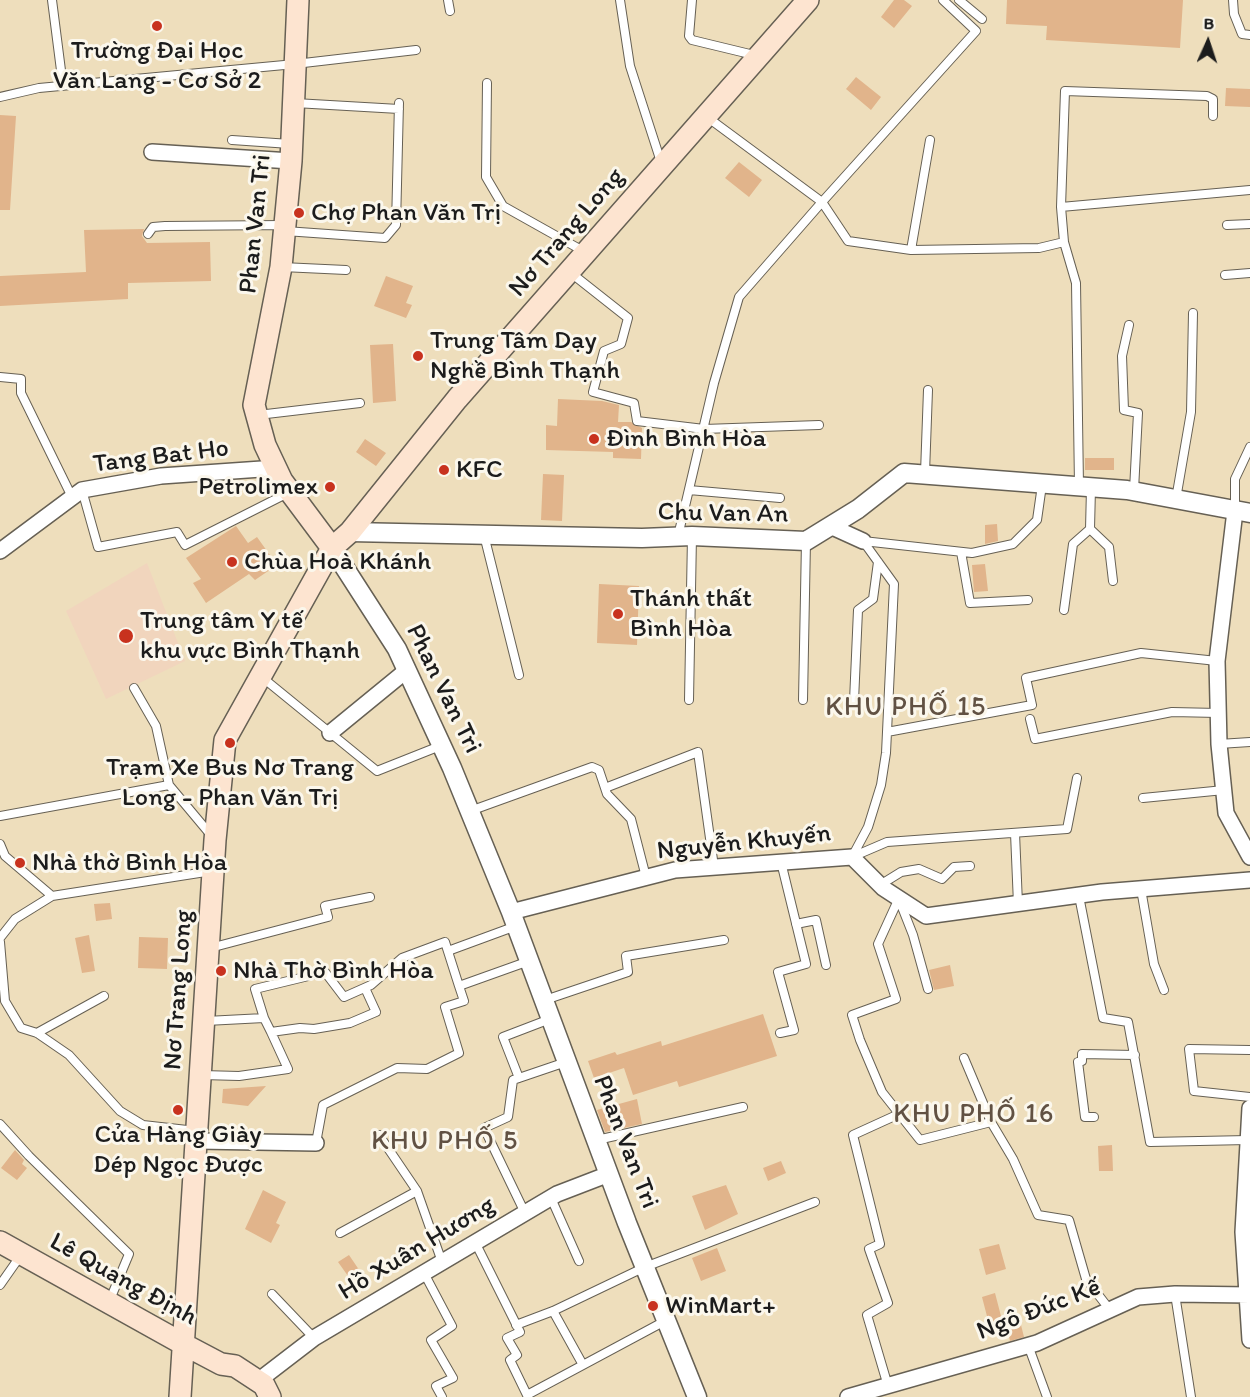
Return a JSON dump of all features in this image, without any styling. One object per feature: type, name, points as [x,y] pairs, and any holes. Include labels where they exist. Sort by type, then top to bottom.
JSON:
[{"type":"main road","name":"Phan Van Tri","points":[[298,0],[291,153],[281,267],[254,405],[265,445],[289,492],[332,548]]},
{"type":"main road","name":"Nơ Trang Long","points":[[180,1397],[215,840],[225,740],[332,548],[350,532],[457,399],[808,0]]},
{"type":"main road","name":"Lê Quang Định","points":[[0,1242],[108,1304],[221,1364],[235,1366],[263,1392]]},
{"type":"street","points":[[152,152],[291,153]]},
{"type":"street","name":"Tang Bat Ho","points":[[0,551],[77,494],[161,476],[276,468]]},
{"type":"street","name":"Chu Van An","points":[[350,532],[806,541],[904,473],[1134,491],[1243,512]]},
{"type":"street","points":[[1243,512],[1217,662],[1218,713],[1226,813],[1250,857]]},
{"type":"street","points":[[830,526],[863,541]]},
{"type":"street","name":"Phan Van Tri","points":[[332,548],[397,649],[442,745],[513,919],[595,1140],[697,1397]]},
{"type":"street","points":[[330,733],[407,670]]},
{"type":"street","name":"Nguyễn Khuyến","points":[[513,919],[675,870],[852,857],[880,885],[926,916],[1141,889],[1250,880]]},
{"type":"street","points":[[1250,1108],[1246,1233],[1250,1340]]},
{"type":"street","points":[[197,1136],[316,1143]]},
{"type":"street","name":"Hồ Xuân Hương","points":[[263,1392],[314,1338],[551,1198],[609,1174]]},
{"type":"street","name":"Ngô Đức Kế","points":[[848,1397],[1028,1345],[1138,1297],[1175,1294],[1248,1295]]},
{"type":"lane","points":[[52,0],[63,86]]},
{"type":"lane","points":[[448,0],[450,11]]},
{"type":"lane","points":[[620,0],[630,66],[662,166]]},
{"type":"lane","points":[[692,0],[689,36],[692,40],[759,57]]},
{"type":"lane","points":[[689,700],[685,537],[689,490],[739,297],[976,31],[943,0]]},
{"type":"lane","points":[[959,0],[982,19]]},
{"type":"lane","points":[[1233,0],[1234,14],[1242,34],[1250,34]]},
{"type":"lane","points":[[0,97],[39,88],[416,50]]},
{"type":"lane","points":[[486,83],[486,177],[503,206],[586,253]]},
{"type":"lane","points":[[1113,581],[1109,547],[1090,529],[1085,486],[1076,283],[1064,242],[1061,207],[1065,91],[1207,96],[1213,99],[1214,116]]},
{"type":"lane","points":[[148,234],[153,227],[165,226],[284,228],[385,238],[396,225],[399,106],[294,103]]},
{"type":"lane","points":[[706,116],[822,202],[848,241],[911,250],[1039,248],[1064,242]]},
{"type":"lane","points":[[232,140],[291,153]]},
{"type":"lane","points":[[911,250],[930,140]]},
{"type":"lane","points":[[1061,207],[1250,190]]},
{"type":"lane","points":[[1227,225],[1250,224]]},
{"type":"lane","points":[[281,267],[346,270]]},
{"type":"lane","points":[[569,272],[628,318],[621,344],[604,351],[592,392],[634,404],[638,421],[704,429],[819,425]]},
{"type":"lane","points":[[1225,275],[1250,273]]},
{"type":"lane","points":[[1176,499],[1191,412],[1193,313]]},
{"type":"lane","points":[[1129,325],[1122,356],[1124,410],[1138,413],[1134,491]]},
{"type":"lane","points":[[0,377],[21,379],[21,393],[77,494],[98,547],[177,532],[185,545],[289,492]]},
{"type":"lane","points":[[925,475],[928,390]]},
{"type":"lane","points":[[256,415],[360,402]]},
{"type":"lane","points":[[1243,512],[1235,480],[1250,447]]},
{"type":"lane","points":[[863,541],[972,553],[1013,544],[1037,520],[1042,483]]},
{"type":"lane","points":[[689,490],[780,498]]},
{"type":"lane","points":[[1064,610],[1072,544],[1090,529]]},
{"type":"lane","points":[[484,535],[519,675]]},
{"type":"lane","points":[[803,700],[806,541]]},
{"type":"lane","points":[[852,857],[868,827],[881,786],[887,732],[894,584],[863,541]]},
{"type":"lane","points":[[961,552],[970,603],[1028,600]]},
{"type":"lane","points":[[854,700],[858,610],[873,599],[878,562]]},
{"type":"lane","points":[[887,732],[1032,705],[1026,678],[1141,652],[1217,662]]},
{"type":"lane","points":[[260,676],[377,771],[442,745]]},
{"type":"lane","points":[[134,688],[156,726],[169,785],[215,840]]},
{"type":"lane","points":[[1030,719],[1035,739],[1172,712],[1218,713]]},
{"type":"lane","points":[[1219,744],[1250,742]]},
{"type":"lane","points":[[605,788],[698,752],[714,867]]},
{"type":"lane","points":[[470,811],[592,767],[599,770],[607,794],[632,819],[646,877]]},
{"type":"lane","points":[[852,857],[887,842],[1066,829],[1077,778]]},
{"type":"lane","points":[[0,816],[169,785]]},
{"type":"lane","points":[[1143,798],[1224,790]]},
{"type":"lane","points":[[1014,833],[1018,904]]},
{"type":"lane","points":[[0,844],[5,856],[52,896]]},
{"type":"lane","points":[[780,1033],[794,1030],[778,972],[806,964],[781,862]]},
{"type":"lane","points":[[880,885],[901,872],[919,869],[942,879],[954,867],[970,866]]},
{"type":"lane","points":[[0,938],[15,919],[52,896],[213,871]]},
{"type":"lane","points":[[1141,889],[1154,964],[1164,990]]},
{"type":"lane","points":[[1079,896],[1103,1018],[1128,1022],[1150,1142],[1249,1130]]},
{"type":"lane","points":[[208,949],[328,917],[325,906],[370,897]]},
{"type":"lane","points":[[898,898],[913,934],[928,989]]},
{"type":"lane","points":[[898,898],[878,944],[896,999],[852,1015],[860,1040],[882,1092],[920,1140],[991,1122]]},
{"type":"lane","points":[[448,951],[513,919]]},
{"type":"lane","points":[[796,924],[816,920],[826,965]]},
{"type":"lane","points":[[543,1000],[628,972],[626,956],[724,940]]},
{"type":"lane","points":[[0,942],[5,1001],[21,1028],[37,1033],[69,1055],[120,1111],[128,1116],[143,1125],[197,1136]]},
{"type":"lane","points":[[200,1075],[239,1076],[288,1070],[264,1018],[255,989],[325,972],[344,996],[365,987],[402,958],[445,942],[464,1001],[445,1007],[459,1053],[427,1069],[397,1068],[323,1105],[316,1143]]},
{"type":"lane","points":[[459,986],[529,961]]},
{"type":"lane","points":[[271,1032],[300,1028],[314,1029],[350,1023],[376,1012],[365,987]]},
{"type":"lane","points":[[37,1033],[104,996]]},
{"type":"lane","points":[[204,1021],[264,1018]]},
{"type":"lane","points":[[519,1078],[503,1037],[550,1019]]},
{"type":"lane","points":[[1250,1050],[1189,1049],[1194,1091],[1250,1097]]},
{"type":"lane","points":[[1094,1117],[1085,1117],[1078,1062],[1082,1060],[1082,1054],[1135,1055]]},
{"type":"lane","points":[[964,1058],[991,1122],[1012,1159],[1038,1215],[1069,1220],[1086,1279],[1110,1310]]},
{"type":"lane","points":[[525,1213],[484,1128],[508,1117],[513,1080],[566,1062]]},
{"type":"lane","points":[[595,1140],[743,1107]]},
{"type":"lane","points":[[888,1386],[867,1315],[888,1303],[869,1249],[880,1244],[853,1135],[899,1114]]},
{"type":"lane","points":[[0,1124],[29,1156],[129,1254],[108,1304]]},
{"type":"lane","points":[[379,1135],[417,1191],[442,1262]]},
{"type":"lane","points":[[340,1233],[417,1191]]},
{"type":"lane","points":[[551,1198],[579,1261]]},
{"type":"lane","points":[[666,1320],[527,1395],[510,1359],[517,1355],[507,1338],[518,1329],[645,1267],[815,1202]]},
{"type":"lane","points":[[475,1242],[518,1329]]},
{"type":"lane","points":[[0,1285],[21,1254]]},
{"type":"lane","points":[[424,1273],[452,1326],[431,1340],[453,1378],[436,1386],[442,1397]]},
{"type":"lane","points":[[272,1294],[314,1338]]},
{"type":"lane","points":[[1175,1294],[1191,1397]]},
{"type":"lane","points":[[553,1311],[583,1365]]},
{"type":"lane","points":[[1028,1345],[1047,1397]]},
{"type":"shaded area","name":"Trung tâm Y tế khu vực Bình Thạnh","points":[[147,563],[185,661],[106,699],[66,611]]},
{"type":"building","points":[[894,0],[904,0],[912,6],[894,28],[881,17]]},
{"type":"building","points":[[1007,0],[1183,0],[1180,48],[1046,40],[1047,26],[1006,24]]},
{"type":"building","points":[[856,77],[881,97],[871,110],[846,89]]},
{"type":"building","points":[[1226,88],[1250,89],[1250,107],[1225,106]]},
{"type":"building","points":[[0,115],[16,116],[10,210],[0,210]]},
{"type":"building","points":[[739,162],[762,180],[749,197],[725,178]]},
{"type":"building","points":[[144,229],[142,236],[147,243],[210,242],[211,281],[128,283],[128,299],[0,306],[0,276],[86,272],[84,230]]},
{"type":"building","points":[[386,276],[413,286],[406,303],[412,305],[406,318],[374,306]]},
{"type":"building","points":[[393,344],[396,401],[373,403],[370,345]]},
{"type":"building","name":"Đình Bình Hòa","points":[[558,399],[602,401],[619,405],[618,422],[631,422],[642,428],[641,459],[613,458],[613,452],[546,450],[546,425],[557,426]]},
{"type":"building","points":[[365,439],[386,453],[376,466],[356,452]]},
{"type":"building","points":[[1085,458],[1114,458],[1114,470],[1085,470]]},
{"type":"building","points":[[543,474],[564,475],[562,521],[541,520]]},
{"type":"building","points":[[997,524],[998,541],[985,544],[985,525]]},
{"type":"building","name":"Chùa Hoà Khánh","points":[[236,526],[248,543],[257,537],[277,565],[255,580],[249,574],[206,603],[193,583],[201,579],[186,558]]},
{"type":"building","points":[[985,564],[988,591],[974,592],[972,565]]},
{"type":"building","name":"Thánh thất Bình Hòa","points":[[599,584],[639,586],[637,645],[597,643]]},
{"type":"building","points":[[110,903],[112,919],[96,921],[94,904]]},
{"type":"building","points":[[89,935],[95,971],[82,973],[75,938]]},
{"type":"building","points":[[139,937],[168,938],[167,969],[138,968]]},
{"type":"building","points":[[950,965],[954,986],[934,990],[929,970]]},
{"type":"building","points":[[763,1014],[777,1056],[679,1087],[677,1081],[633,1095],[624,1068],[594,1078],[588,1061],[615,1052],[617,1055],[661,1041],[662,1046]]},
{"type":"building","points":[[266,1086],[248,1106],[222,1103],[223,1089]]},
{"type":"building","points":[[637,1099],[642,1124],[605,1132],[597,1110]]},
{"type":"building","points":[[1112,1145],[1113,1171],[1099,1171],[1098,1146]]},
{"type":"building","points":[[15,1150],[24,1160],[22,1164],[27,1168],[17,1180],[1,1168]]},
{"type":"building","points":[[781,1161],[786,1173],[768,1181],[763,1168]]},
{"type":"building","points":[[726,1185],[738,1214],[705,1230],[692,1196]]},
{"type":"building","points":[[263,1190],[286,1202],[276,1223],[280,1225],[271,1243],[245,1229]]},
{"type":"building","points":[[999,1244],[1006,1269],[986,1275],[979,1249]]},
{"type":"building","points":[[717,1248],[726,1271],[701,1281],[692,1258]]},
{"type":"building","points":[[349,1255],[368,1283],[358,1290],[338,1262]]},
{"type":"building","points":[[995,1293],[1002,1320],[989,1324],[982,1297]]},
{"type":"building","points":[[1020,1321],[1024,1337],[1010,1341],[1006,1325]]},
{"type":"place","name":"Trường Đại Học Văn Lang - Cơ Sở 2","points":[[157,26]]},
{"type":"place","name":"Chợ Phan Văn Trị","points":[[299,213]]},
{"type":"place","name":"Trung Tâm Dạy Nghề Bình Thạnh","points":[[418,356]]},
{"type":"place","name":"Đình Bình Hòa","points":[[594,439]]},
{"type":"place","name":"KFC","points":[[444,470]]},
{"type":"place","name":"Petrolimex","points":[[330,487]]},
{"type":"place","name":"Chùa Hoà Khánh","points":[[232,562]]},
{"type":"place","name":"Thánh thất Bình Hòa","points":[[618,614]]},
{"type":"place","name":"Trung tâm Y tế khu vực Bình Thạnh","points":[[126,636]]},
{"type":"place","name":"Trạm Xe Bus Nơ Trang Long - Phan Văn Trị","points":[[230,743]]},
{"type":"place","name":"Nhà thờ Bình Hòa","points":[[20,863]]},
{"type":"place","name":"Nhà Thờ Bình Hòa","points":[[221,971]]},
{"type":"place","name":"Cửa Hàng Giày Dép Ngọc Được","points":[[178,1110]]},
{"type":"place","name":"WinMart+","points":[[653,1306]]},
{"type":"district","name":"KHU PHỐ 15","points":[[906,708]]},
{"type":"district","name":"KHU PHỐ 16","points":[[974,1115]]},
{"type":"district","name":"KHU PHỐ 5","points":[[445,1142]]}]
